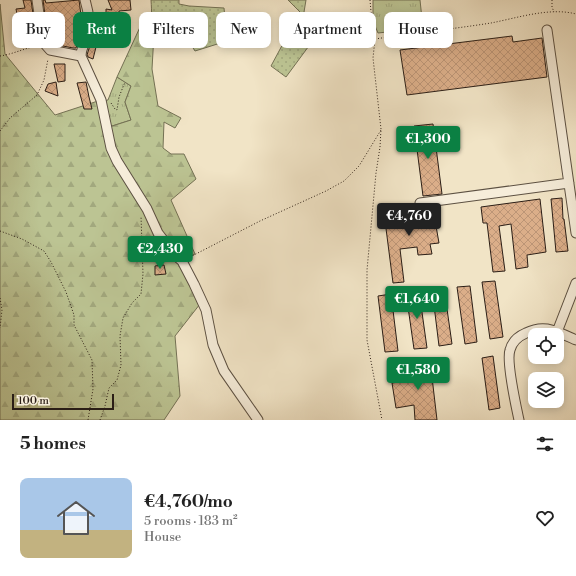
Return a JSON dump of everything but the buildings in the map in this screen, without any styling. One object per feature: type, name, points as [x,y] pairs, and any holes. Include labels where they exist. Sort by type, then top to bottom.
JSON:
[{"type":"street","points":[[37,0],[39,12]]},
{"type":"street","points":[[86,0],[89,13],[89,22],[86,39],[81,49],[81,56],[101,100],[106,120],[107,135],[111,148],[158,233],[175,255],[182,261],[203,300],[209,321],[213,345],[224,371],[258,420]]},
{"type":"street","points":[[547,30],[576,233]]},
{"type":"street","points":[[50,50],[81,56]]},
{"type":"street","points":[[420,203],[569,183]]},
{"type":"street","points":[[559,328],[576,283]]},
{"type":"street","points":[[519,420],[509,362],[510,350],[515,341],[528,332]]},
{"type":"street","points":[[564,335],[576,340]]},
{"type":"path","points":[[370,0],[371,12]]},
{"type":"path","points":[[552,0],[552,8],[554,12]]},
{"type":"path","points":[[376,39],[554,12],[568,12],[576,14]]},
{"type":"path","points":[[0,56],[11,54],[24,48]]},
{"type":"path","points":[[374,48],[373,58],[381,129],[367,270],[367,340],[382,420]]},
{"type":"path","points":[[0,132],[10,118],[37,95],[44,80],[50,50]]},
{"type":"path","points":[[101,100],[108,101],[117,110],[119,97],[125,82]]},
{"type":"path","points":[[182,261],[260,221],[326,191],[344,181],[359,166],[381,129]]},
{"type":"path","points":[[100,420],[109,388],[117,380],[122,365],[120,336],[123,318],[132,303],[141,294],[143,274],[141,211]]},
{"type":"path","points":[[0,231],[44,251],[66,292],[74,315],[74,325],[92,360],[93,389],[88,420]]},
{"type":"path","points":[[0,298],[2,310],[0,328]]},
{"type":"green space","points":[[151,0],[179,0],[179,4],[224,8],[224,12],[216,12],[216,44],[208,47],[208,12],[152,12]]},
{"type":"green space","points":[[288,0],[306,0],[304,12],[300,12]]},
{"type":"green space","points":[[373,0],[420,0],[421,12],[384,12],[384,32],[378,33],[376,28],[376,12],[373,12]]},
{"type":"green space","points":[[0,4],[5,54],[55,115],[101,100],[109,127],[131,120],[125,102],[131,86],[117,77],[139,29],[139,48],[153,48],[152,69],[158,106],[181,118],[175,128],[164,122],[163,148],[171,154],[184,154],[196,179],[171,200],[195,254],[182,261],[200,304],[175,336],[180,396],[164,420],[0,420]]},
{"type":"green space","points":[[193,48],[205,48],[195,51]]},
{"type":"green space","points":[[281,48],[307,48],[286,77],[271,66]]},
{"type":"green space","points":[[117,77],[131,86],[125,102],[131,120],[109,127],[102,101],[108,100]]}]
